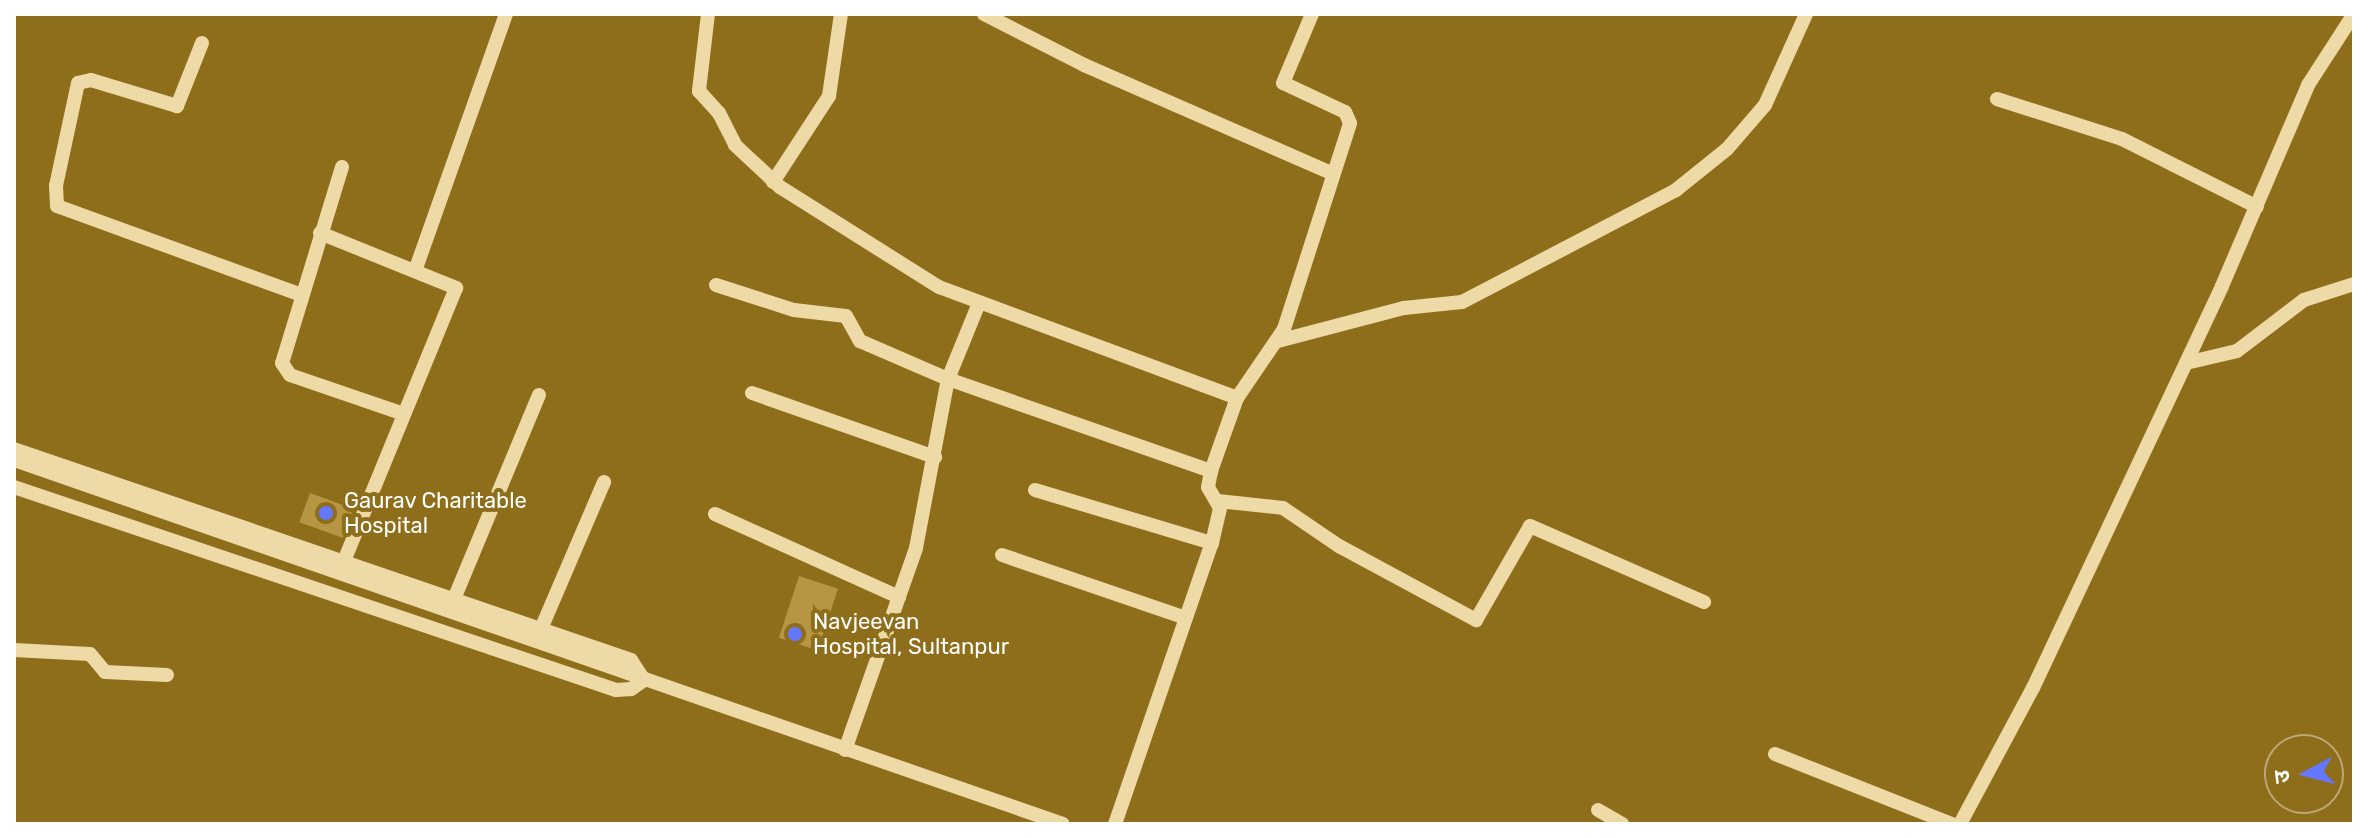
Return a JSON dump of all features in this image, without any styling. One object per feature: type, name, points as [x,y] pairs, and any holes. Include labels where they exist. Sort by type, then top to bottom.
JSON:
[{"type":"street","points":[[415,271],[506,14]]},
{"type":"street","points":[[708,14],[699,91],[719,113],[735,145],[773,182],[924,279],[979,303],[1237,398]]},
{"type":"street","points":[[773,182],[829,96],[841,14]]},
{"type":"street","points":[[984,14],[1084,65],[1333,174]]},
{"type":"street","points":[[1115,824],[1212,543],[1218,501],[1208,487],[1211,471],[1237,398],[1278,341],[1349,116],[1283,83],[1312,14]]},
{"type":"street","points":[[1278,341],[1404,308],[1462,302],[1676,190],[1727,149],[1765,105],[1806,14]]},
{"type":"street","points":[[1960,824],[2033,688],[2186,363],[2308,85],[2354,14]]},
{"type":"street","points":[[202,43],[177,106],[91,80],[78,83],[56,186],[57,206],[301,295]]},
{"type":"street","points":[[1997,99],[2122,139],[2257,207]]},
{"type":"street","points":[[342,167],[283,353],[284,369],[404,414]]},
{"type":"street","points":[[320,233],[415,271],[456,292],[344,561]]},
{"type":"street","points":[[2186,363],[2237,351],[2304,300],[2354,284]]},
{"type":"street","points":[[716,285],[794,310],[846,316],[860,341],[948,379],[1211,471]]},
{"type":"street","points":[[845,750],[918,539],[948,379],[979,303]]},
{"type":"street","points":[[752,393],[935,457]]},
{"type":"street","points":[[454,599],[539,395]]},
{"type":"street","points":[[14,449],[631,660],[644,680]]},
{"type":"street","points":[[14,460],[1063,824]]},
{"type":"street","points":[[541,629],[604,482]]},
{"type":"street","points":[[14,487],[616,690],[631,689],[644,680]]},
{"type":"street","points":[[1035,490],[1212,543]]},
{"type":"street","points":[[1218,501],[1283,508],[1339,546],[1476,620],[1530,526],[1704,602]]},
{"type":"street","points":[[715,514],[899,597]]},
{"type":"street","points":[[1002,555],[1186,618]]},
{"type":"street","points":[[14,650],[90,654],[105,672],[167,675]]},
{"type":"street","points":[[1775,754],[1952,824]]},
{"type":"street","points":[[1598,810],[1622,824]]},
{"type":"building","points":[[310,493],[353,509],[343,538],[299,522]]},
{"type":"building","points":[[799,576],[838,589],[818,650],[779,638]]},
{"type":"place","name":"Gaurav Charitable Hospital","points":[[326,513]]},
{"type":"place","name":"Navjeevan Hospital, Sultanpur","points":[[795,634]]}]
